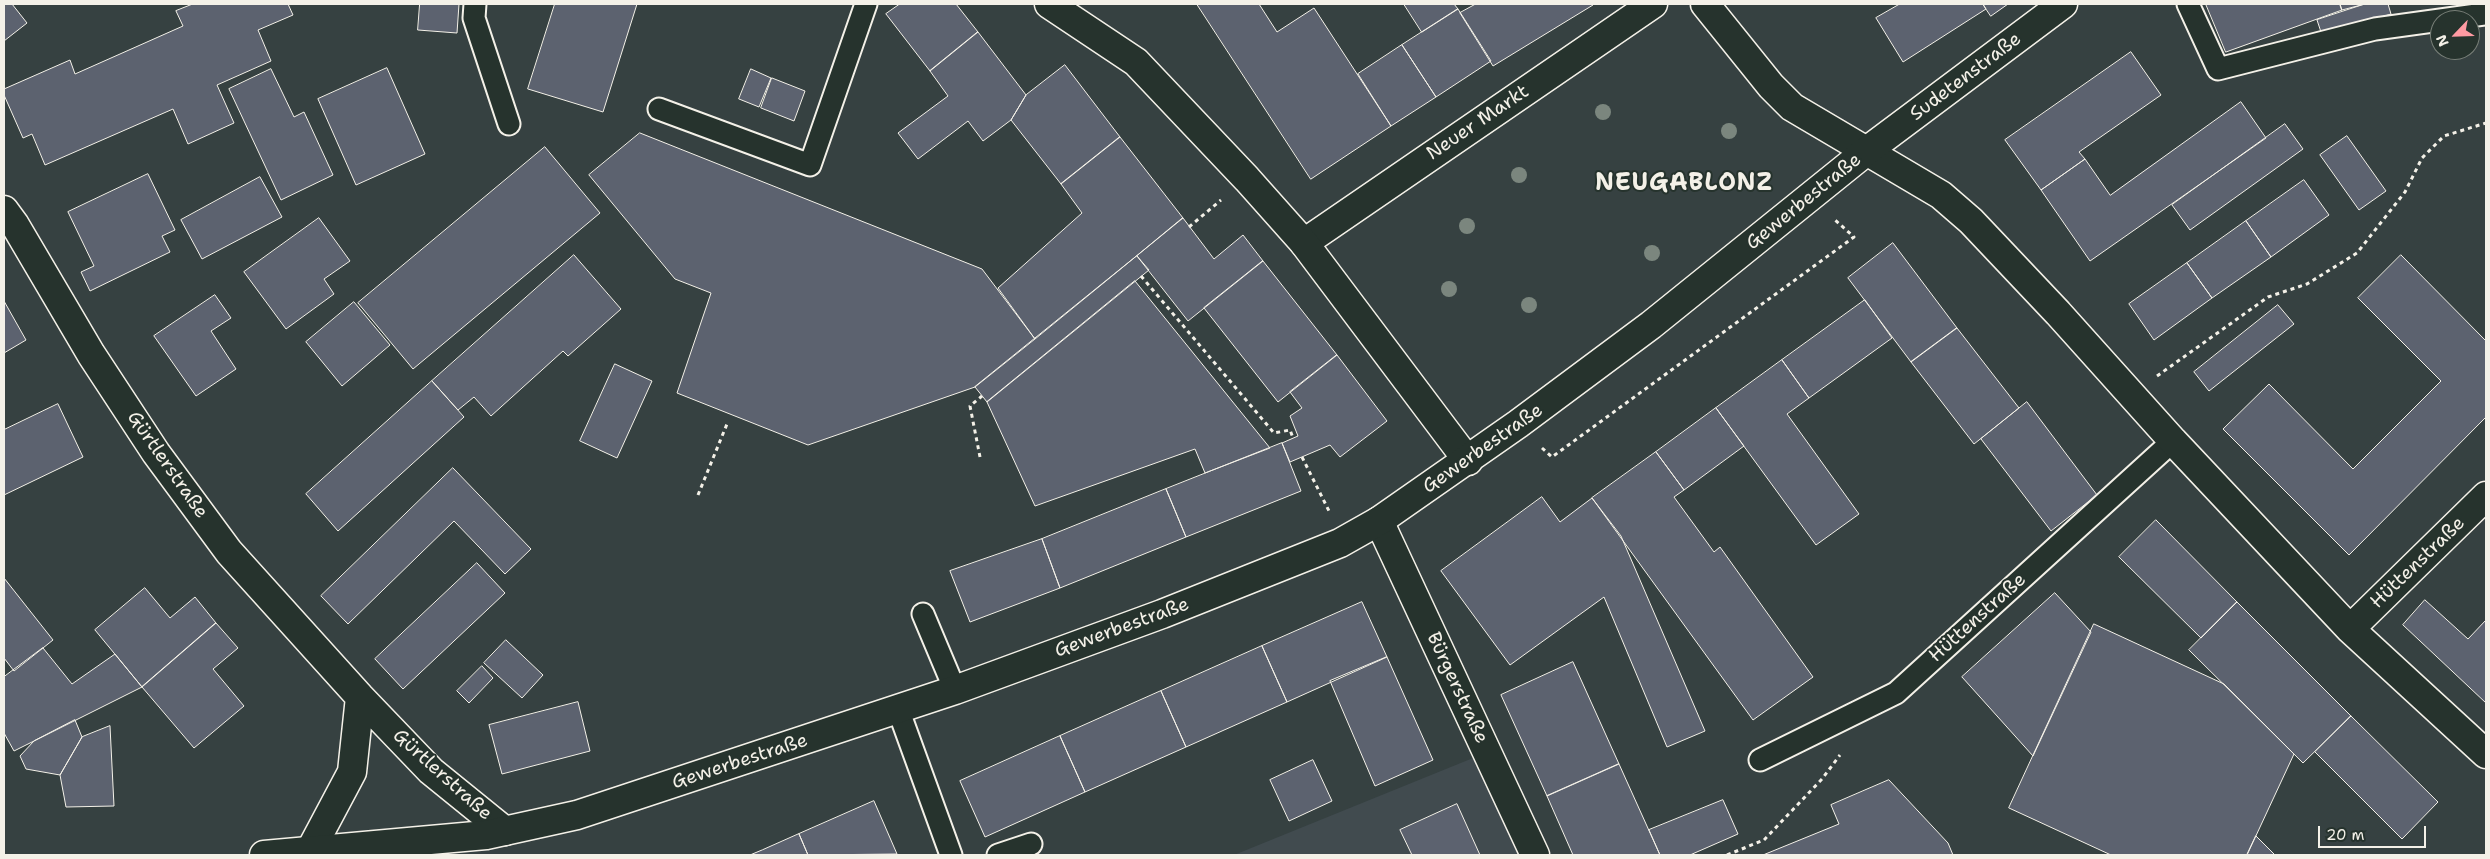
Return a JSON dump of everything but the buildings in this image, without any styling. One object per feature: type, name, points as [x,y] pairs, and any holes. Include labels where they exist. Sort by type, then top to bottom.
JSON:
[{"type":"street","points":[[1049,4],[1136,62],[1247,179],[1304,243],[1468,461]]},
{"type":"street","name":"Neuer Markt","points":[[1304,243],[1653,4]]},
{"type":"street","points":[[1705,4],[1770,86],[1792,106],[1941,194],[1972,221],[2173,441],[2350,629],[2486,754]]},
{"type":"street","name":"Sudetenstraße","points":[[1868,150],[2064,4]]},
{"type":"street","name":"Gewerbestraße","points":[[264,855],[505,831],[577,815],[955,690],[1170,611],[1344,540],[1380,521],[1468,461],[1518,424],[1651,325],[1811,198],[1868,150]]},
{"type":"street","name":"Gürtlerstraße","points":[[7,222],[91,354],[175,479],[229,552],[360,698],[431,770],[505,831]]},
{"type":"street","name":"Hüttenstraße","points":[[2350,629],[2486,496]]},
{"type":"street","name":"Bürgerstraße","points":[[1380,521],[1535,855]]},
{"type":"street","points":[[310,851],[352,772],[360,698]]},
{"type":"lane","points":[[475,4],[474,18],[509,124]]},
{"type":"lane","points":[[659,109],[810,165],[866,4]]},
{"type":"lane","points":[[2188,4],[2218,69],[2375,29],[2484,14],[2483,4]]},
{"type":"lane","name":"Hüttenstraße","points":[[1760,760],[1896,693],[2173,441]]},
{"type":"lane","points":[[922,614],[955,690]]},
{"type":"lane","points":[[898,709],[951,855]]},
{"type":"lane","points":[[998,855],[1031,844]]},
{"type":"path","points":[[2132,394],[2268,297],[2307,284],[2357,253],[2405,192],[2422,158],[2444,136],[2486,122]]},
{"type":"path","points":[[1518,424],[1552,457],[1854,237],[1811,198]]},
{"type":"path","points":[[1188,227],[1199,218]]},
{"type":"path","points":[[1141,276],[1274,433],[1290,430],[1293,438]]},
{"type":"path","points":[[980,457],[970,406],[982,396]]},
{"type":"path","points":[[698,495],[727,424]]},
{"type":"path","points":[[1302,457],[1344,540]]},
{"type":"path","points":[[1727,855],[1764,840],[1822,779],[1847,746],[1858,712]]},
{"type":"shaded area","points":[[1478,756],[1519,855],[1234,855]]},
{"type":"district","name":"NEUGABLONZ","points":[[1684,184]]}]
